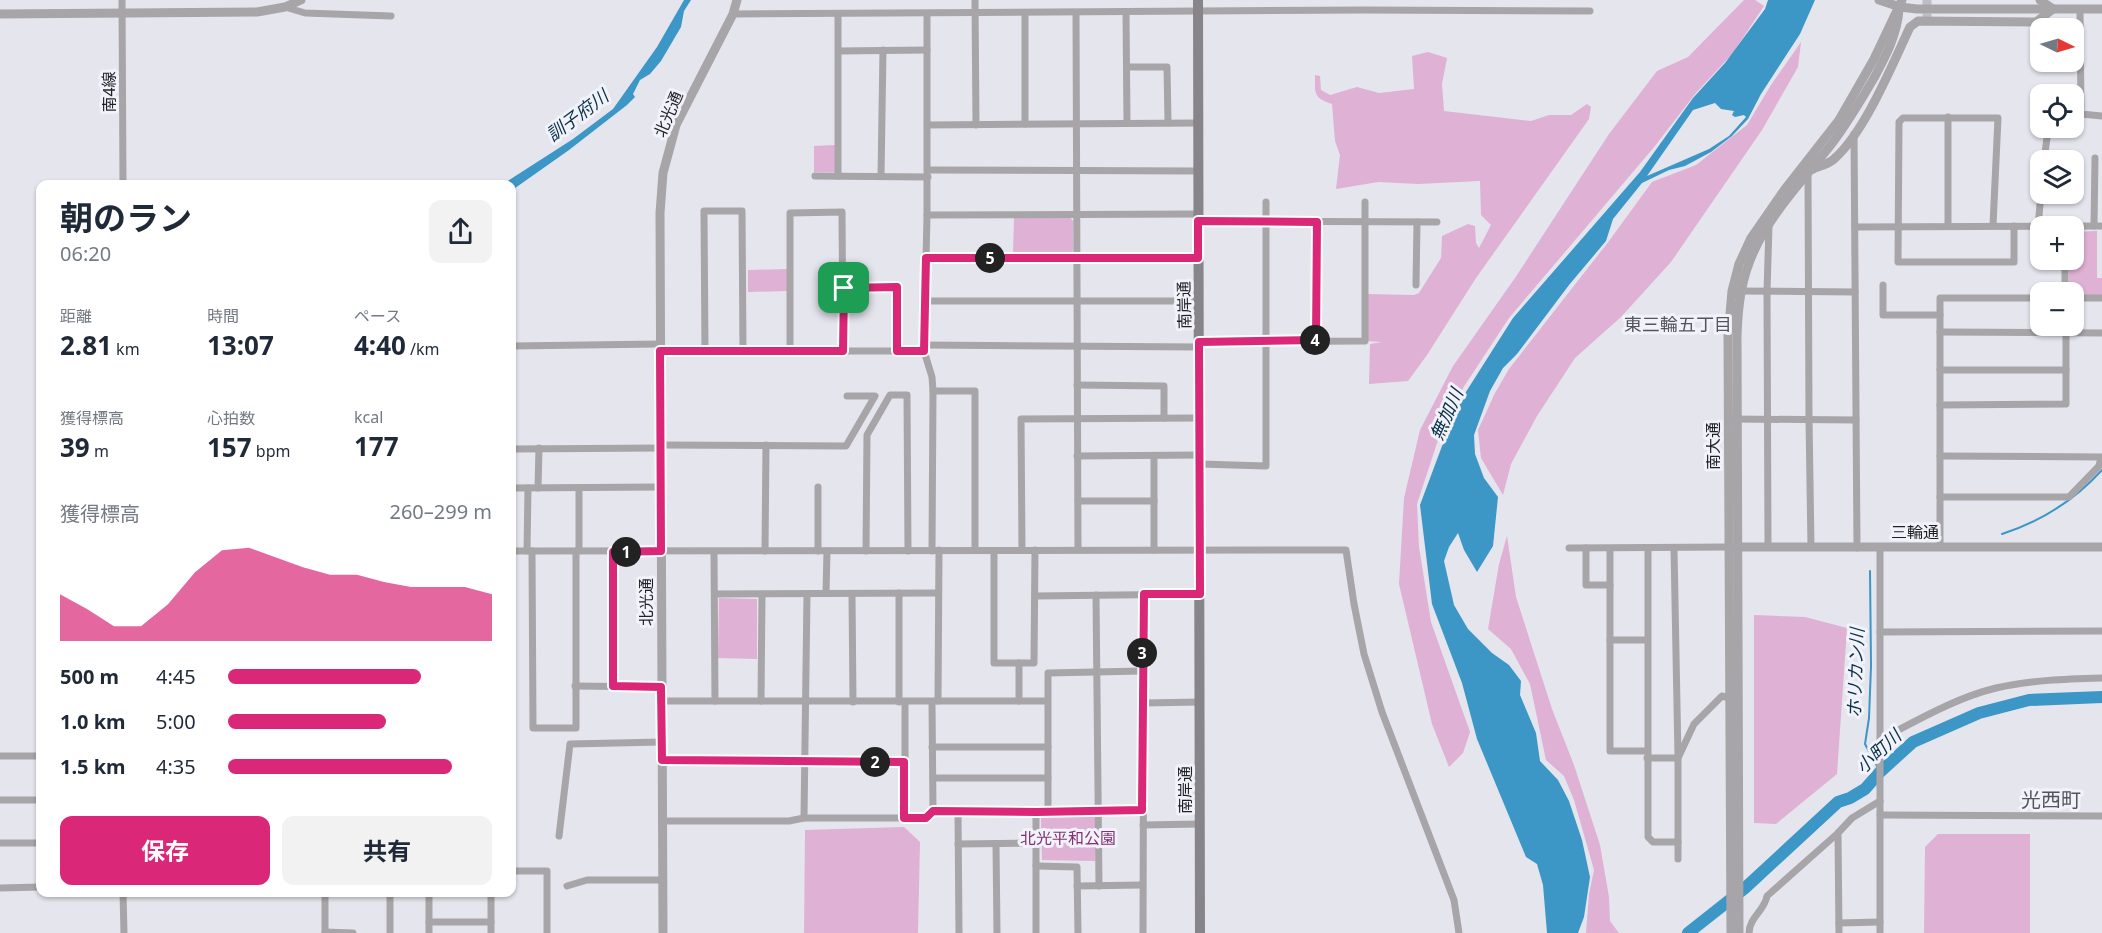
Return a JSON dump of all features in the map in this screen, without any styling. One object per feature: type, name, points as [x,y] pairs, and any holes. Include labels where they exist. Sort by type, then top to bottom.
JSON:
[{"type":"main road","name":"南岸通","points":[[1198,6],[1200,933]]},
{"type":"street","name":"南4線","points":[[122,0],[123,180]]},
{"type":"street","points":[[0,14],[257,12],[285,7],[301,0]]},
{"type":"street","name":"北光通","points":[[663,933],[659,348],[660,213],[663,173],[676,125],[733,14],[737,0]]},
{"type":"street","points":[[975,0],[975,124]]},
{"type":"street","points":[[1364,0],[1364,10]]},
{"type":"street","points":[[1879,0],[1901,4],[2102,9]]},
{"type":"street","points":[[2040,0],[2053,9]]},
{"type":"street","name":"南大通","points":[[1731,933],[1735,699],[1733,419],[1737,336],[1736,291],[1739,264],[1751,238],[1768,211],[1846,124],[1877,71],[1898,27],[1901,4]]},
{"type":"street","points":[[733,14],[1126,13],[1198,6],[1364,10],[1590,11]]},
{"type":"street","points":[[285,7],[305,13],[391,16]]},
{"type":"street","points":[[1811,547],[1807,168],[1833,160],[1854,134],[1878,93],[1910,27],[1918,21],[2036,22],[2053,9]]},
{"type":"street","points":[[2080,9],[2081,114],[2102,116]]},
{"type":"street","points":[[1025,13],[1025,124]]},
{"type":"street","points":[[1076,13],[1078,550]]},
{"type":"street","points":[[1126,13],[1127,123]]},
{"type":"street","points":[[838,14],[838,176]]},
{"type":"street","points":[[662,821],[789,822],[804,818],[926,818],[933,811],[932,747],[939,593],[933,391],[932,377],[924,348],[928,173],[927,14]]},
{"type":"street","points":[[881,176],[883,50]]},
{"type":"street","points":[[839,51],[927,50]]},
{"type":"street","points":[[1127,67],[1167,67],[1168,123]]},
{"type":"street","points":[[1948,117],[1948,226]]},
{"type":"street","points":[[1993,225],[1998,118],[1903,118],[1899,122],[1898,262],[2014,262],[2014,226]]},
{"type":"street","points":[[928,125],[1198,123]]},
{"type":"street","points":[[1854,134],[1857,548]]},
{"type":"street","points":[[2045,150],[2047,138]]},
{"type":"street","points":[[2095,158],[2098,226]]},
{"type":"street","name":"南大通","points":[[1736,291],[1753,252],[1769,224],[1807,168]]},
{"type":"street","points":[[815,176],[1198,171]]},
{"type":"street","points":[[1077,456],[1154,456],[1266,466],[1266,202]]},
{"type":"street","points":[[516,346],[705,351],[897,351],[924,348],[1199,345],[1266,340],[1365,341],[1365,202]]},
{"type":"street","points":[[705,351],[704,211],[742,211],[743,351]]},
{"type":"street","points":[[790,351],[790,213],[842,212],[843,351]]},
{"type":"street","points":[[927,215],[1076,214],[1266,221],[1437,222]]},
{"type":"street","points":[[1316,340],[1317,222]]},
{"type":"street","points":[[1416,285],[1417,222]]},
{"type":"street","points":[[1768,547],[1769,224]]},
{"type":"street","points":[[1855,228],[2030,226]]},
{"type":"street","points":[[926,258],[1198,258]]},
{"type":"street","points":[[1883,285],[1883,315],[1940,315]]},
{"type":"street","points":[[844,288],[897,287],[897,351]]},
{"type":"street","points":[[1736,291],[1855,292]]},
{"type":"street","points":[[1940,547],[1940,298],[2030,298]]},
{"type":"street","points":[[2084,298],[2102,298]]},
{"type":"street","points":[[926,302],[1199,301]]},
{"type":"street","points":[[1940,332],[2030,330]]},
{"type":"street","points":[[2084,331],[2102,333]]},
{"type":"street","points":[[1940,405],[2066,404],[2066,336]]},
{"type":"street","points":[[1940,370],[2066,370]]},
{"type":"street","points":[[1077,385],[1164,386],[1164,418]]},
{"type":"street","points":[[933,391],[975,391],[975,550]]},
{"type":"street","points":[[866,551],[867,435],[890,395],[908,395],[908,551]]},
{"type":"street","points":[[516,448],[846,446],[875,396],[847,396]]},
{"type":"street","points":[[1022,550],[1021,419],[1199,418]]},
{"type":"street","points":[[1733,419],[1856,420]]},
{"type":"street","points":[[765,551],[766,445]]},
{"type":"street","points":[[538,448],[538,488]]},
{"type":"street","points":[[1154,456],[1154,550]]},
{"type":"street","points":[[1940,456],[2101,457],[2099,466],[2069,497],[1940,496]]},
{"type":"street","points":[[818,486],[818,551]]},
{"type":"street","points":[[516,488],[660,487]]},
{"type":"street","points":[[528,488],[533,729],[576,728],[579,488]]},
{"type":"street","points":[[1078,501],[1154,501]]},
{"type":"street","points":[[1569,548],[1733,547]]},
{"type":"street","name":"三輪通","points":[[1733,547],[2102,548]]},
{"type":"street","points":[[1586,548],[1587,585],[1610,585]]},
{"type":"street","points":[[1880,548],[1880,933]]},
{"type":"street","points":[[1610,549],[1610,751],[1678,758]]},
{"type":"street","points":[[1648,549],[1648,837],[1653,842],[1678,842]]},
{"type":"street","points":[[1674,549],[1678,859]]},
{"type":"street","points":[[994,550],[994,663],[1034,663],[1035,550]]},
{"type":"street","points":[[516,551],[1346,550],[1364,654],[1382,712],[1454,900],[1458,933]]},
{"type":"street","points":[[826,593],[827,551]]},
{"type":"street","points":[[613,552],[613,686]]},
{"type":"street","points":[[714,552],[715,701]]},
{"type":"street","points":[[899,593],[904,818]]},
{"type":"street","points":[[715,594],[939,593]]},
{"type":"street","points":[[761,701],[762,594]]},
{"type":"street","points":[[804,818],[807,594]]},
{"type":"street","points":[[852,594],[853,702]]},
{"type":"street","points":[[1143,933],[1144,594]]},
{"type":"street","points":[[1035,596],[1200,594]]},
{"type":"street","points":[[1096,595],[1099,886]]},
{"type":"street","points":[[1880,632],[2102,631]]},
{"type":"street","points":[[1610,640],[1647,640]]},
{"type":"street","points":[[1019,663],[1019,700]]},
{"type":"street","points":[[1048,812],[1048,673],[1142,671]]},
{"type":"street","points":[[1881,743],[1948,705],[1995,688],[2051,680],[2102,678]]},
{"type":"street","points":[[576,686],[661,687]]},
{"type":"street","points":[[1678,758],[1694,724],[1707,709],[1722,696],[1735,699]]},
{"type":"street","points":[[661,701],[1047,701]]},
{"type":"street","points":[[1143,703],[1200,702]]},
{"type":"street","points":[[559,836],[570,744],[662,742]]},
{"type":"street","points":[[932,747],[1048,747]]},
{"type":"street","points":[[0,756],[36,756]]},
{"type":"street","points":[[662,760],[904,762]]},
{"type":"street","name":"南大通","points":[[1734,772],[1739,933]]},
{"type":"street","points":[[933,778],[1048,778]]},
{"type":"street","points":[[1749,933],[1749,926],[1766,903],[1767,896],[1852,818],[1880,798]]},
{"type":"street","points":[[0,800],[36,800]]},
{"type":"street","points":[[933,811],[1142,810]]},
{"type":"street","points":[[958,812],[959,933]]},
{"type":"street","points":[[1036,812],[1036,933]]},
{"type":"street","points":[[1880,815],[2102,816]]},
{"type":"street","points":[[1143,825],[1200,824]]},
{"type":"street","points":[[1838,833],[1839,933]]},
{"type":"street","points":[[0,843],[36,843]]},
{"type":"street","points":[[958,844],[1036,843]]},
{"type":"street","points":[[996,844],[997,933]]},
{"type":"street","points":[[1036,866],[1077,867],[1078,933]]},
{"type":"street","points":[[516,871],[547,871],[547,933]]},
{"type":"street","points":[[567,886],[586,880],[663,880]]},
{"type":"street","points":[[1077,886],[1142,885]]},
{"type":"street","points":[[0,888],[36,887]]},
{"type":"street","points":[[123,897],[124,933]]},
{"type":"street","points":[[325,897],[325,933],[353,933]]},
{"type":"street","points":[[390,897],[390,933]]},
{"type":"street","points":[[429,897],[429,933]]},
{"type":"street","points":[[491,897],[492,933]]},
{"type":"street","points":[[429,922],[492,922]]},
{"type":"street","points":[[1839,923],[1880,922]]},
{"type":"green space","points":[[1744,0],[1755,0],[1764,6],[1733,53],[1695,94],[1655,146],[1509,318],[1463,388],[1437,443],[1417,504],[1419,547],[1431,622],[1470,732],[1463,753],[1449,767],[1432,724],[1399,584],[1404,498],[1420,430],[1453,366],[1515,278],[1609,134],[1657,71],[1688,57]]},
{"type":"green space","points":[[1801,42],[1798,67],[1762,130],[1671,262],[1621,317],[1575,358],[1537,416],[1511,464],[1503,495],[1481,458],[1478,430],[1509,369],[1652,182],[1696,165],[1747,125]]},
{"type":"green space","points":[[1428,52],[1447,58],[1442,84],[1444,111],[1531,121],[1549,115],[1571,115],[1587,104],[1591,107],[1589,119],[1476,278],[1408,381],[1369,384],[1370,344],[1382,342],[1365,341],[1366,294],[1414,295],[1419,293],[1441,258],[1442,236],[1468,224],[1475,226],[1476,243],[1479,248],[1491,225],[1481,215],[1480,181],[1418,184],[1378,182],[1336,189],[1340,155],[1335,141],[1332,104],[1316,94],[1315,75],[1320,76],[1321,90],[1330,95],[1357,87],[1379,93],[1414,89],[1412,56]]},
{"type":"green space","points":[[835,145],[835,172],[814,172],[814,146]]},
{"type":"green space","points":[[1014,217],[1070,217],[1073,221],[1073,251],[1069,254],[1013,254]]},
{"type":"green space","points":[[2097,231],[2097,278],[2102,278],[2102,296],[2084,296],[2084,282],[2069,282],[2069,270],[2084,270],[2084,232]]},
{"type":"green space","points":[[787,269],[787,291],[748,292],[748,270]]},
{"type":"green space","points":[[1507,536],[1516,597],[1552,709],[1574,765],[1600,845],[1609,897],[1610,921],[1619,933],[1586,933],[1589,894],[1594,870],[1574,800],[1564,776],[1546,760],[1530,684],[1511,649],[1488,629],[1499,564]]},
{"type":"green space","points":[[719,598],[757,599],[757,659],[718,658]]},
{"type":"green space","points":[[1754,615],[1805,617],[1847,628],[1837,774],[1776,824],[1754,823]]},
{"type":"green space","name":"北光平和公園","points":[[1093,814],[1095,817],[1095,861],[1042,860],[1041,817],[1043,815]]},
{"type":"green space","points":[[904,827],[920,842],[918,933],[804,933],[805,830]]},
{"type":"green space","points":[[1938,834],[2030,834],[2030,933],[1924,933],[1925,847]]},
{"type":"water","name":"訓子府川","points":[[684,0],[691,0],[684,11],[681,27],[661,61],[650,74],[640,80],[633,94],[635,97],[569,150],[516,187],[516,180],[509,180],[573,139],[613,109],[657,47]]},
{"type":"water","points":[[1768,0],[1815,0],[1800,34],[1761,94],[1748,119],[1732,136],[1711,152],[1685,166],[1669,170],[1642,183],[1613,219],[1606,241],[1569,285],[1517,354],[1503,368],[1490,391],[1474,435],[1475,454],[1484,478],[1498,497],[1493,546],[1477,572],[1464,550],[1458,533],[1444,561],[1454,605],[1468,629],[1492,653],[1509,665],[1521,681],[1520,695],[1536,733],[1540,761],[1558,780],[1569,801],[1582,840],[1590,877],[1584,917],[1578,933],[1547,933],[1543,885],[1537,864],[1526,857],[1477,739],[1462,683],[1432,604],[1420,505],[1457,406],[1513,318],[1640,172],[1693,98],[1725,63],[1765,9]],"holes":[[[1715,103],[1721,109],[1734,111],[1732,115],[1735,117],[1744,115],[1746,117],[1729,136],[1709,149],[1647,176],[1693,110]]]},
{"type":"waterway","name":"ホリカン川","points":[[2002,534],[2031,523],[2057,509],[2102,470]]},
{"type":"waterway","name":"ホリカン川","points":[[1870,571],[1871,666],[1869,718],[1865,744],[1877,766]]},
{"type":"waterway","name":"小町川","points":[[1688,933],[1745,888],[1838,802],[1865,789],[1913,742],[1979,713],[2029,700],[2102,697]]},
{"type":"tunnel","points":[[1927,0],[1927,21]]},
{"type":"district","name":"東三輪五丁目","points":[[1678,324]]},
{"type":"district","name":"光西町","points":[[2051,799]]},
{"type":"route","points":[[1198,221],[1317,222],[1316,340],[1199,342],[1200,594],[1144,594],[1142,810],[933,811],[926,818],[904,818],[904,762],[662,760],[661,687],[613,686],[613,552],[661,551],[660,351],[843,351],[844,288],[897,287],[897,351],[924,351],[926,258],[1198,258],[1198,221]]},
{"type":"water label","name":"無加川","points":[[1446,414]]}]
